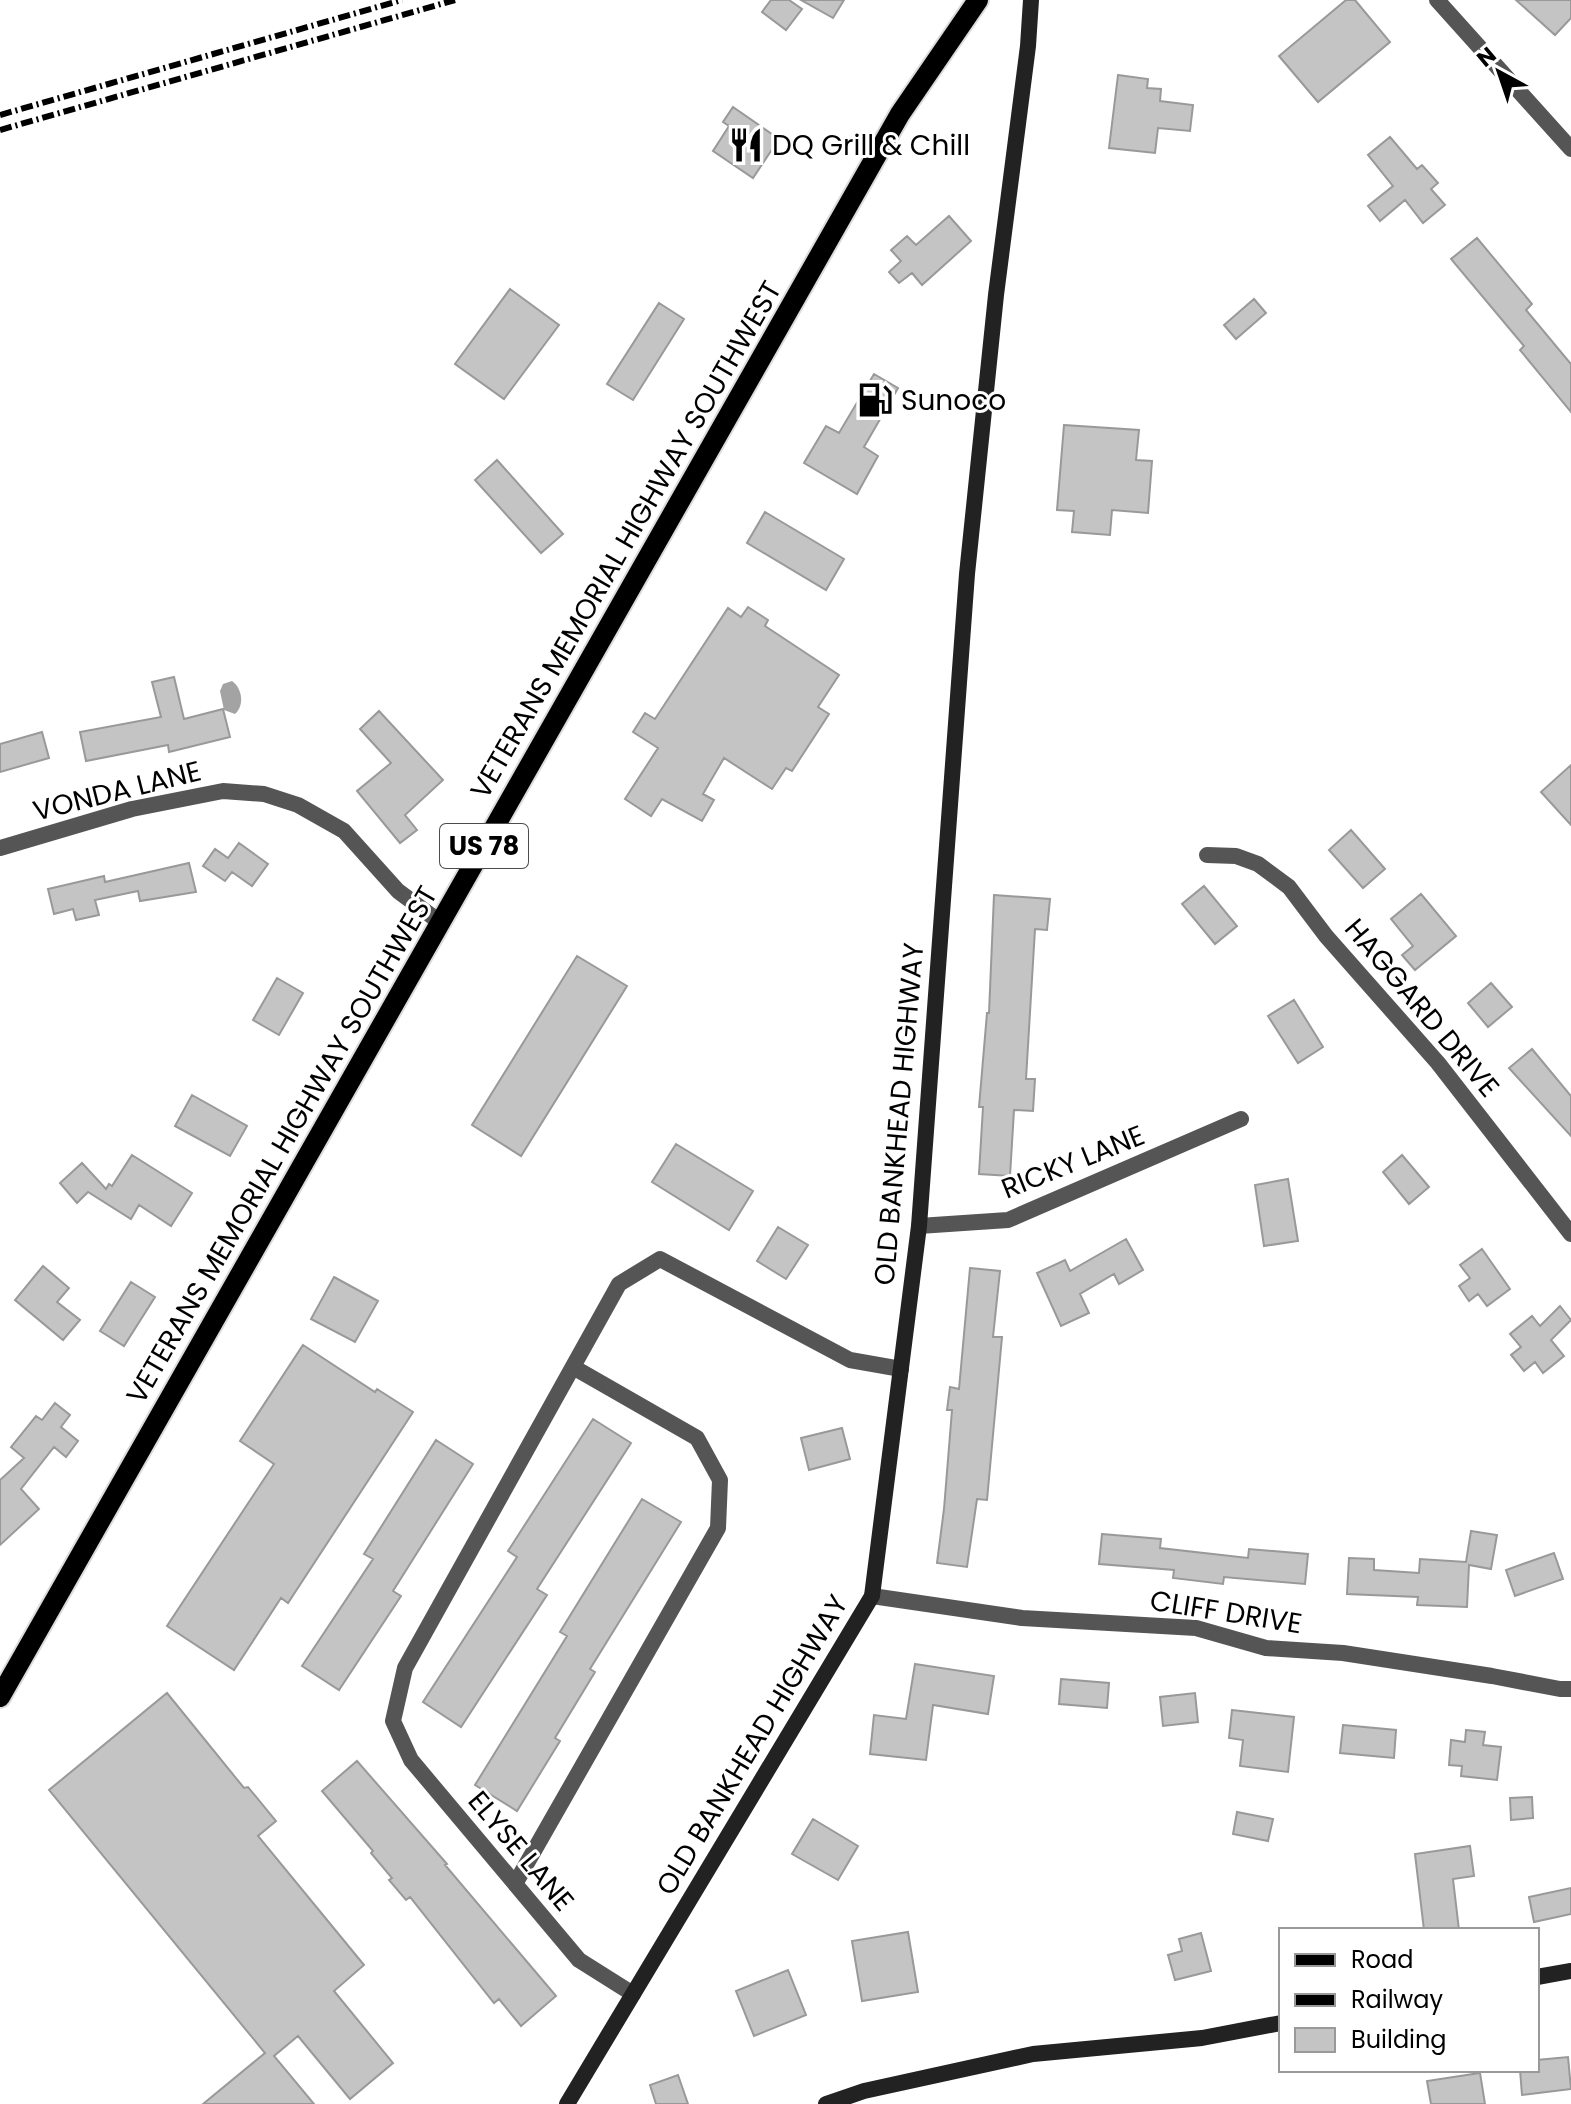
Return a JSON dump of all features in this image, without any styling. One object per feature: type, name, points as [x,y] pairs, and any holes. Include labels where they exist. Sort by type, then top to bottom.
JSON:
[{"type":"main road","name":"VETERANS MEMORIAL HIGHWAY SOUTHWEST","points":[[0,1697],[900,114],[978,0]]},
{"type":"street","name":"OLD BANKHEAD HIGHWAY","points":[[567,2104],[872,1596],[919,1226],[967,574],[1031,0]]},
{"type":"street","points":[[1437,0],[1571,149]]},
{"type":"street","name":"VONDA LANE","points":[[0,848],[132,809],[223,791],[264,794],[298,805],[344,831],[398,891],[441,923]]},
{"type":"street","name":"HAGGARD DRIVE","points":[[1207,855],[1236,856],[1258,864],[1289,887],[1326,936],[1438,1063],[1571,1234]]},
{"type":"street","name":"RICKY LANE","points":[[919,1226],[1008,1220],[1241,1119]]},
{"type":"street","points":[[515,1884],[718,1528],[720,1480],[697,1438],[573,1367],[619,1284],[660,1259],[850,1360],[901,1369]]},
{"type":"street","name":"ELYSE LANE","points":[[573,1367],[405,1668],[393,1721],[411,1760],[579,1960],[633,1994]]},
{"type":"street","name":"CLIFF DRIVE","points":[[872,1596],[1022,1618],[1196,1628],[1266,1648],[1343,1653],[1571,1689]]},
{"type":"street","points":[[1539,1977],[1571,1971]]},
{"type":"street","points":[[826,2104],[864,2091],[1033,2054],[1202,2038],[1279,2023]]},
{"type":"shaded area","points":[[232,681],[241,697],[235,714],[224,710],[220,691],[223,684]]},
{"type":"building","points":[[771,0],[789,0],[802,9],[786,30],[762,12]]},
{"type":"building","points":[[801,0],[844,0],[833,18]]},
{"type":"building","points":[[1346,0],[1355,0],[1390,42],[1318,102],[1279,56]]},
{"type":"building","points":[[1516,0],[1571,0],[1571,18],[1555,35]]},
{"type":"building","points":[[1118,75],[1148,79],[1147,88],[1161,89],[1160,101],[1193,105],[1190,131],[1158,128],[1155,153],[1109,148]]},
{"type":"building","name":"DQ Grill & Chill","points":[[733,107],[779,139],[753,178],[713,151],[729,126],[723,122]]},
{"type":"building","points":[[1390,137],[1417,169],[1422,165],[1438,183],[1431,189],[1445,205],[1423,223],[1405,200],[1380,221],[1368,206],[1393,186],[1368,155]]},
{"type":"building","points":[[949,216],[971,241],[922,285],[912,273],[899,283],[889,272],[901,261],[891,250],[907,236],[916,245]]},
{"type":"building","points":[[1477,238],[1532,304],[1526,310],[1571,364],[1571,412],[1520,350],[1524,346],[1451,259]]},
{"type":"building","points":[[510,289],[559,325],[504,399],[455,364]]},
{"type":"building","points":[[1254,299],[1266,313],[1236,339],[1224,325]]},
{"type":"building","points":[[659,303],[684,319],[633,400],[607,384]]},
{"type":"building","points":[[874,374],[898,388],[864,447],[878,456],[857,494],[804,463],[826,426],[839,433]]},
{"type":"building","points":[[1064,425],[1139,430],[1136,460],[1152,461],[1148,513],[1112,510],[1110,535],[1072,532],[1074,511],[1057,510]]},
{"type":"building","points":[[497,460],[563,534],[541,553],[475,480]]},
{"type":"building","points":[[765,512],[844,559],[826,590],[747,543]]},
{"type":"building","points":[[748,607],[768,620],[765,626],[839,675],[818,707],[829,714],[792,771],[786,768],[772,789],[724,758],[703,794],[714,800],[702,821],[662,799],[651,816],[625,799],[658,748],[633,732],[645,713],[655,719],[728,608],[741,617]]},
{"type":"building","points":[[174,677],[184,719],[223,709],[230,737],[169,752],[168,745],[86,761],[80,732],[161,717],[152,682]]},
{"type":"building","points":[[379,711],[443,780],[405,815],[417,830],[400,843],[357,791],[391,763],[360,729]]},
{"type":"building","points":[[42,732],[49,758],[0,772],[0,744]]},
{"type":"building","points":[[1571,765],[1571,825],[1541,792]]},
{"type":"building","points":[[1351,830],[1385,869],[1363,888],[1329,850]]},
{"type":"building","points":[[239,843],[268,864],[252,886],[232,872],[225,881],[203,866],[215,849],[228,858]]},
{"type":"building","points":[[189,863],[196,892],[140,901],[138,891],[95,900],[99,915],[76,920],[73,909],[54,914],[48,889],[104,876],[105,882]]},
{"type":"building","points":[[1204,886],[1237,926],[1215,944],[1182,904]]},
{"type":"building","points":[[1421,894],[1456,936],[1415,970],[1402,955],[1413,946],[1391,919]]},
{"type":"building","points":[[994,895],[1050,899],[1047,930],[1035,929],[1026,1079],[1035,1079],[1033,1111],[1014,1110],[1010,1176],[979,1174],[983,1107],[979,1107],[989,1013]]},
{"type":"building","points":[[577,956],[627,986],[521,1156],[472,1125]]},
{"type":"building","points":[[277,978],[303,993],[279,1035],[253,1020]]},
{"type":"building","points":[[1491,983],[1512,1007],[1488,1027],[1468,1003]]},
{"type":"building","points":[[1294,1000],[1323,1047],[1298,1063],[1268,1016]]},
{"type":"building","points":[[1532,1049],[1571,1096],[1571,1136],[1509,1068]]},
{"type":"building","points":[[192,1095],[247,1126],[230,1156],[175,1126]]},
{"type":"building","points":[[676,1144],[753,1191],[729,1230],[652,1182]]},
{"type":"building","points":[[132,1155],[192,1193],[171,1226],[139,1205],[131,1219],[88,1192],[77,1203],[60,1183],[82,1163],[106,1189],[109,1184],[112,1186]]},
{"type":"building","points":[[1402,1155],[1429,1187],[1409,1204],[1383,1172]]},
{"type":"building","points":[[1288,1179],[1298,1241],[1264,1246],[1255,1185]]},
{"type":"building","points":[[778,1227],[808,1245],[786,1279],[757,1261]]},
{"type":"building","points":[[1126,1239],[1143,1270],[1119,1284],[1114,1274],[1080,1294],[1089,1313],[1061,1326],[1037,1273],[1065,1260],[1070,1271]]},
{"type":"building","points":[[1482,1249],[1510,1289],[1487,1306],[1478,1294],[1469,1301],[1459,1286],[1470,1278],[1460,1265]]},
{"type":"building","points":[[43,1266],[69,1288],[57,1302],[80,1320],[63,1340],[15,1300]]},
{"type":"building","points":[[970,1268],[1000,1271],[993,1337],[1002,1337],[987,1500],[977,1499],[967,1567],[937,1563],[952,1410],[947,1410],[950,1387],[959,1389]]},
{"type":"building","points":[[334,1277],[378,1301],[355,1342],[311,1319]]},
{"type":"building","points":[[131,1282],[155,1297],[124,1346],[100,1331]]},
{"type":"building","points":[[1560,1306],[1571,1320],[1551,1340],[1564,1356],[1543,1373],[1535,1362],[1524,1371],[1511,1355],[1521,1347],[1510,1334],[1532,1316],[1540,1326]]},
{"type":"building","points":[[303,1345],[375,1392],[377,1389],[413,1412],[288,1603],[281,1598],[234,1670],[167,1626],[274,1464],[240,1441]]},
{"type":"building","points":[[55,1403],[70,1415],[61,1427],[78,1441],[66,1457],[54,1447],[21,1489],[39,1509],[0,1545],[0,1480],[24,1458],[11,1447],[36,1416],[42,1420]]},
{"type":"building","points":[[593,1419],[631,1443],[537,1589],[547,1595],[461,1727],[423,1702],[517,1557],[508,1551]]},
{"type":"building","points":[[842,1428],[850,1459],[809,1470],[801,1438]]},
{"type":"building","points":[[436,1440],[473,1464],[393,1591],[401,1596],[339,1690],[302,1666],[373,1559],[364,1554]]},
{"type":"building","points":[[642,1499],[681,1522],[590,1669],[595,1672],[555,1738],[560,1741],[517,1811],[475,1785],[567,1636],[560,1632]]},
{"type":"building","points":[[1471,1531],[1497,1535],[1491,1569],[1469,1565],[1467,1607],[1417,1605],[1418,1597],[1347,1594],[1349,1558],[1374,1559],[1374,1570],[1419,1573],[1420,1559],[1466,1562]]},
{"type":"building","points":[[1102,1534],[1161,1539],[1160,1548],[1248,1558],[1249,1549],[1308,1554],[1305,1584],[1224,1577],[1223,1584],[1173,1578],[1174,1570],[1099,1564]]},
{"type":"building","points":[[1554,1553],[1563,1579],[1515,1596],[1506,1570]]},
{"type":"building","points":[[915,1664],[994,1676],[988,1714],[933,1705],[926,1760],[870,1754],[874,1715],[906,1719]]},
{"type":"building","points":[[1061,1679],[1109,1683],[1107,1708],[1059,1704]]},
{"type":"building","points":[[167,1693],[244,1788],[248,1787],[276,1821],[258,1836],[364,1965],[334,1991],[393,2063],[350,2099],[298,2036],[274,2056],[314,2104],[203,2104],[265,2053],[49,1790]]},
{"type":"building","points":[[1195,1693],[1198,1722],[1163,1726],[1160,1697]]},
{"type":"building","points":[[1232,1710],[1294,1717],[1288,1772],[1240,1766],[1243,1740],[1229,1738]]},
{"type":"building","points":[[1343,1725],[1396,1730],[1394,1758],[1340,1753]]},
{"type":"building","points":[[1466,1730],[1485,1732],[1483,1745],[1501,1747],[1497,1780],[1461,1776],[1462,1766],[1449,1765],[1451,1740],[1465,1742]]},
{"type":"building","points":[[357,1761],[556,1996],[521,2026],[499,1999],[494,2003],[410,1897],[406,1900],[389,1880],[392,1878],[371,1853],[373,1851],[322,1791]]},
{"type":"building","points":[[1532,1797],[1533,1818],[1511,1820],[1510,1798]]},
{"type":"building","points":[[1237,1812],[1273,1819],[1268,1841],[1233,1834]]},
{"type":"building","points":[[813,1819],[858,1846],[838,1880],[792,1854]]},
{"type":"building","points":[[1470,1846],[1474,1876],[1453,1879],[1459,1928],[1424,1928],[1415,1854]]},
{"type":"building","points":[[1571,1888],[1571,1914],[1534,1922],[1529,1897]]},
{"type":"building","points":[[908,1932],[918,1992],[862,2001],[852,1941]]},
{"type":"building","points":[[1201,1933],[1211,1971],[1175,1980],[1168,1955],[1182,1951],[1179,1939]]},
{"type":"building","points":[[788,1970],[806,2015],[754,2036],[736,1991]]},
{"type":"building","points":[[1568,2057],[1571,2089],[1522,2095],[1520,2072],[1539,2072],[1539,2060]]},
{"type":"building","points":[[1480,2073],[1485,2104],[1431,2104],[1427,2081]]},
{"type":"building","points":[[678,2075],[688,2104],[656,2104],[650,2085]]},
{"type":"railway","points":[[0,115],[402,0]]},
{"type":"railway","points":[[0,130],[455,0]]},
{"type":"place","name":"DQ Grill & Chill","points":[[746,145]]},
{"type":"place","name":"Sunoco","points":[[875,400]]}]
